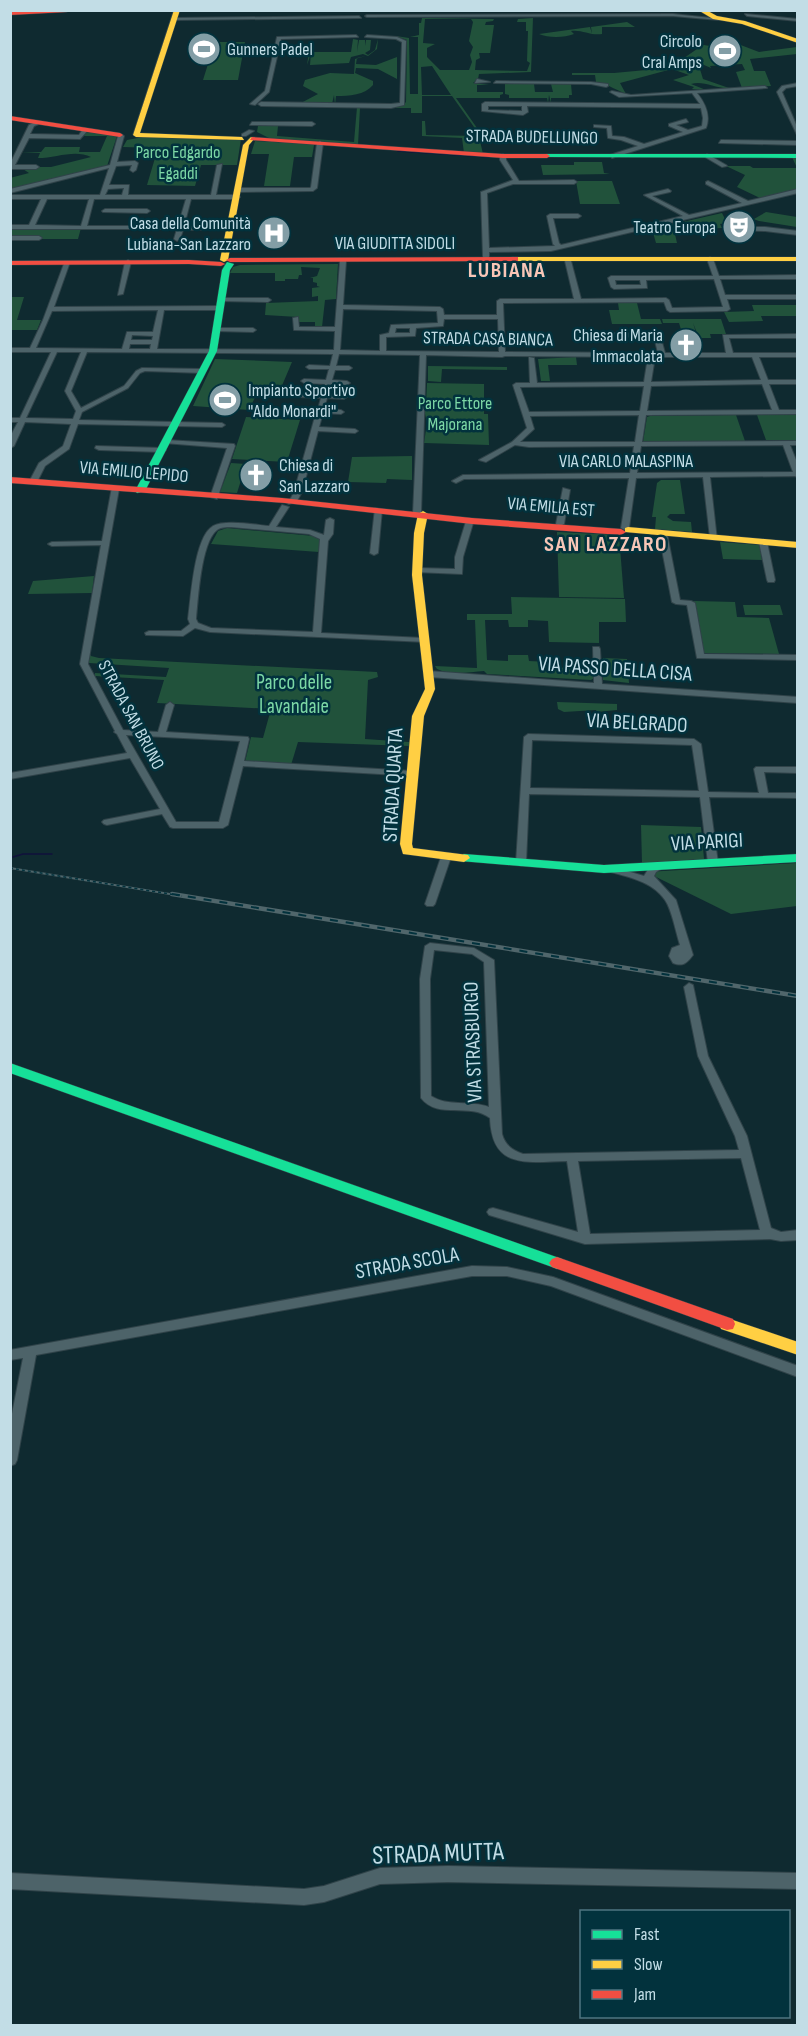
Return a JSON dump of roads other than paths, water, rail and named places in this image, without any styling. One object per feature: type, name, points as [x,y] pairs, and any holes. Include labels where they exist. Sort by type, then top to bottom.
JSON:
[{"type":"main road","points":[[10,12],[24,10]]},
{"type":"main road","points":[[10,12],[67,10]]},
{"type":"main road","points":[[706,14],[744,17],[798,40]]},
{"type":"main road","points":[[129,134],[176,15]]},
{"type":"main road","name":"STRADA BUDELLUNGO","points":[[10,118],[85,130],[129,134],[249,136],[503,156],[628,153],[798,156]]},
{"type":"main road","points":[[140,491],[213,351],[228,262],[230,228],[249,136]]},
{"type":"main road","name":"VIA GIUDITTA SIDOLI","points":[[10,263],[343,261],[486,255],[796,259]]},
{"type":"main road","name":"VIA EMILIO LEPIDO","points":[[10,480],[254,500],[332,513],[378,510],[422,514]]},
{"type":"main road","name":"VIA EMILIA EST","points":[[422,514],[624,530]]},
{"type":"main road","name":"STRADA QUARTA","points":[[422,514],[418,540],[419,610],[430,689],[418,716],[406,849],[416,854],[446,857],[618,869]]},
{"type":"main road","name":"VIA EMILIA EST","points":[[472,518],[798,545]]},
{"type":"main road","name":"VIA PARIGI","points":[[618,869],[645,873],[661,866],[798,858]]},
{"type":"main road","points":[[10,1057],[798,1337]]},
{"type":"main road","points":[[10,1068],[798,1349]]},
{"type":"street","points":[[176,15],[359,18],[363,22],[367,18],[380,17],[706,14]]},
{"type":"street","points":[[744,17],[797,20]]},
{"type":"street","points":[[363,27],[363,36]]},
{"type":"street","points":[[363,36],[397,38],[404,41],[402,104],[258,105],[267,92],[279,38],[363,36]]},
{"type":"street","points":[[486,82],[591,83],[606,87],[617,96],[798,84]]},
{"type":"street","points":[[776,87],[798,136]]},
{"type":"street","points":[[596,126],[609,126],[610,137],[622,138],[628,153],[688,132],[706,124],[699,97],[693,92]]},
{"type":"street","points":[[488,104],[485,104],[486,111],[523,113],[525,104],[702,106]]},
{"type":"street","points":[[254,114],[249,136],[312,124]]},
{"type":"street","points":[[686,121],[671,125],[688,132]]},
{"type":"street","points":[[36,167],[11,167],[32,125],[38,123]]},
{"type":"street","points":[[27,136],[80,137],[85,130]]},
{"type":"street","points":[[102,197],[112,167],[129,134]]},
{"type":"street","points":[[721,142],[798,142]]},
{"type":"street","points":[[151,195],[189,197],[237,193],[306,192],[314,188],[320,143]]},
{"type":"street","points":[[503,156],[503,160],[516,180],[514,183]]},
{"type":"street","points":[[707,156],[724,166]]},
{"type":"street","points":[[11,195],[100,169],[135,163],[133,170]]},
{"type":"street","points":[[213,195],[220,165]]},
{"type":"street","points":[[486,255],[484,192],[514,183],[574,182]]},
{"type":"street","points":[[708,183],[747,203]]},
{"type":"street","points":[[105,187],[127,186],[124,195]]},
{"type":"street","points":[[668,191],[647,195],[687,217]]},
{"type":"street","points":[[563,255],[687,217],[798,191]]},
{"type":"street","points":[[11,195],[45,197],[213,195]]},
{"type":"street","points":[[141,228],[151,195]]},
{"type":"street","points":[[31,227],[45,197]]},
{"type":"street","points":[[83,228],[92,197]]},
{"type":"street","points":[[99,228],[109,197]]},
{"type":"street","points":[[177,238],[189,197]]},
{"type":"street","points":[[105,211],[147,211]]},
{"type":"street","points":[[578,216],[550,216],[578,301]]},
{"type":"street","points":[[10,227],[230,228]]},
{"type":"street","points":[[728,229],[765,229],[798,233]]},
{"type":"street","points":[[10,238],[39,238]]},
{"type":"street","points":[[502,355],[500,301],[666,300],[670,310],[727,309],[710,259]]},
{"type":"street","points":[[271,529],[285,504],[296,495],[337,351],[343,261]]},
{"type":"street","points":[[32,350],[67,262]]},
{"type":"street","points":[[120,294],[128,262]]},
{"type":"street","points":[[642,278],[645,287],[614,287],[611,278],[642,278],[716,278],[798,278]]},
{"type":"street","points":[[723,297],[798,297]]},
{"type":"street","points":[[50,309],[161,309],[268,300]]},
{"type":"street","points":[[340,308],[440,309],[440,326],[393,326],[393,335],[383,335],[383,352]]},
{"type":"street","points":[[153,351],[161,309]]},
{"type":"street","points":[[441,317],[500,317]]},
{"type":"street","points":[[296,318],[295,328],[297,329],[339,328]]},
{"type":"street","points":[[217,330],[253,330]]},
{"type":"street","points":[[125,351],[129,333],[157,334]]},
{"type":"street","points":[[583,335],[657,335],[662,355]]},
{"type":"street","points":[[730,355],[725,336],[798,336]]},
{"type":"street","points":[[744,336],[766,383],[776,412]]},
{"type":"street","points":[[127,342],[155,342]]},
{"type":"street","name":"STRADA CASA BIANCA","points":[[10,350],[337,351],[502,355],[798,355]]},
{"type":"street","points":[[10,447],[55,350]]},
{"type":"street","points":[[33,482],[42,465],[66,447],[77,421],[79,411],[68,391],[86,350]]},
{"type":"street","points":[[422,514],[420,444],[423,352]]},
{"type":"street","points":[[624,530],[652,355]]},
{"type":"street","points":[[531,358],[534,385]]},
{"type":"street","points":[[309,367],[349,368]]},
{"type":"street","points":[[79,411],[126,387],[138,372],[144,369],[203,371]]},
{"type":"street","points":[[304,381],[347,383]]},
{"type":"street","points":[[483,460],[513,443],[531,429],[517,386],[798,382]]},
{"type":"street","points":[[299,395],[344,397]]},
{"type":"street","points":[[293,410],[341,412]]},
{"type":"street","points":[[527,414],[798,412]]},
{"type":"street","points":[[597,414],[599,424]]},
{"type":"street","points":[[10,420],[222,425]]},
{"type":"street","points":[[315,429],[355,431]]},
{"type":"street","points":[[513,443],[529,445],[798,443]]},
{"type":"street","points":[[786,443],[797,475]]},
{"type":"street","points":[[99,448],[231,446],[214,497]]},
{"type":"street","points":[[706,475],[714,538]]},
{"type":"street","name":"VIA CARLO MALASPINA","points":[[456,481],[462,477],[797,475]]},
{"type":"street","name":"STRADA SAN BRUNO","points":[[115,489],[84,664],[118,732],[173,825],[223,825],[239,763]]},
{"type":"street","name":"VIA EMILIA EST","points":[[560,524],[566,490]]},
{"type":"street","points":[[374,553],[378,510]]},
{"type":"street","points":[[194,625],[192,620],[199,561],[212,532],[217,527],[228,525],[271,529],[322,538],[329,534],[332,513]]},
{"type":"street","points":[[418,570],[459,572],[459,558],[472,518]]},
{"type":"street","points":[[659,534],[676,602],[691,603],[700,656],[798,658]]},
{"type":"street","points":[[317,635],[322,538]]},
{"type":"street","points":[[763,542],[771,580]]},
{"type":"street","points":[[52,544],[105,543]]},
{"type":"street","points":[[149,633],[183,634],[194,625]]},
{"type":"street","points":[[194,625],[208,630],[423,640]]},
{"type":"street","points":[[596,649],[598,686]]},
{"type":"street","name":"VIA PASSO DELLA CISA","points":[[429,674],[798,700]]},
{"type":"street","points":[[161,735],[170,705]]},
{"type":"street","points":[[118,732],[245,739],[239,763],[412,774]]},
{"type":"street","name":"VIA BELGRADO","points":[[525,791],[528,737],[694,742],[697,744],[713,863]]},
{"type":"street","points":[[10,776],[132,755]]},
{"type":"street","points":[[764,796],[759,769],[798,770]]},
{"type":"street","points":[[521,863],[525,791],[795,796]]},
{"type":"street","points":[[107,822],[165,811]]},
{"type":"street","points":[[430,904],[446,857]]},
{"type":"street","points":[[604,869],[645,873],[671,900],[684,939],[688,955],[684,950],[676,950],[682,945],[684,939]]},
{"type":"street","name":"VIA STRASBURGO","points":[[483,1107],[438,1106],[426,1098],[425,979],[430,946],[474,951],[489,960],[498,1142],[513,1155],[523,1158],[745,1154]]},
{"type":"street","points":[[689,987],[703,1056],[741,1136],[768,1232]]},
{"type":"street","points":[[495,1098],[483,1107],[495,1116]]},
{"type":"street","points":[[573,1157],[585,1239]]},
{"type":"street","points":[[493,1212],[585,1239],[768,1232],[798,1235]]},
{"type":"street","name":"STRADA SCOLA","points":[[10,1355],[470,1271],[501,1269],[553,1282],[798,1372]]},
{"type":"street","points":[[10,1460],[31,1352]]},
{"type":"street","name":"STRADA MUTTA","points":[[10,1881],[304,1897],[324,1894],[380,1876],[448,1874],[798,1881]]},
{"type":"waterway","points":[[398,151],[489,157]]},
{"type":"waterway","points":[[13,857],[23,854],[52,854]]},
{"type":"railway","points":[[10,868],[182,896]]},
{"type":"railway","points":[[172,894],[798,996]]},
{"type":"place","name":"Gunners Padel","points":[[204,49]]},
{"type":"place","name":"Circolo Cral Amps","points":[[725,51]]},
{"type":"place","name":"Teatro Europa","points":[[739,227]]},
{"type":"place","name":"Casa della Comunità Lubiana-San Lazzaro","points":[[274,233]]},
{"type":"place","name":"Chiesa di Maria Immacolata","points":[[686,345]]},
{"type":"place","name":"Impianto Sportivo \"Aldo Monardi\"","points":[[225,400]]},
{"type":"place","name":"Chiesa di San Lazzaro","points":[[256,475]]},
{"type":"district","name":"LUBIANA","points":[[507,270]]},
{"type":"district","name":"SAN LAZZARO","points":[[606,544]]},
{"type":"park label","name":"Parco Edgardo Egaddi","points":[[178,162]]},
{"type":"park label","name":"Parco Ettore Majorana","points":[[455,413]]},
{"type":"park label","name":"Parco delle Lavandaie","points":[[294,694]]}]
